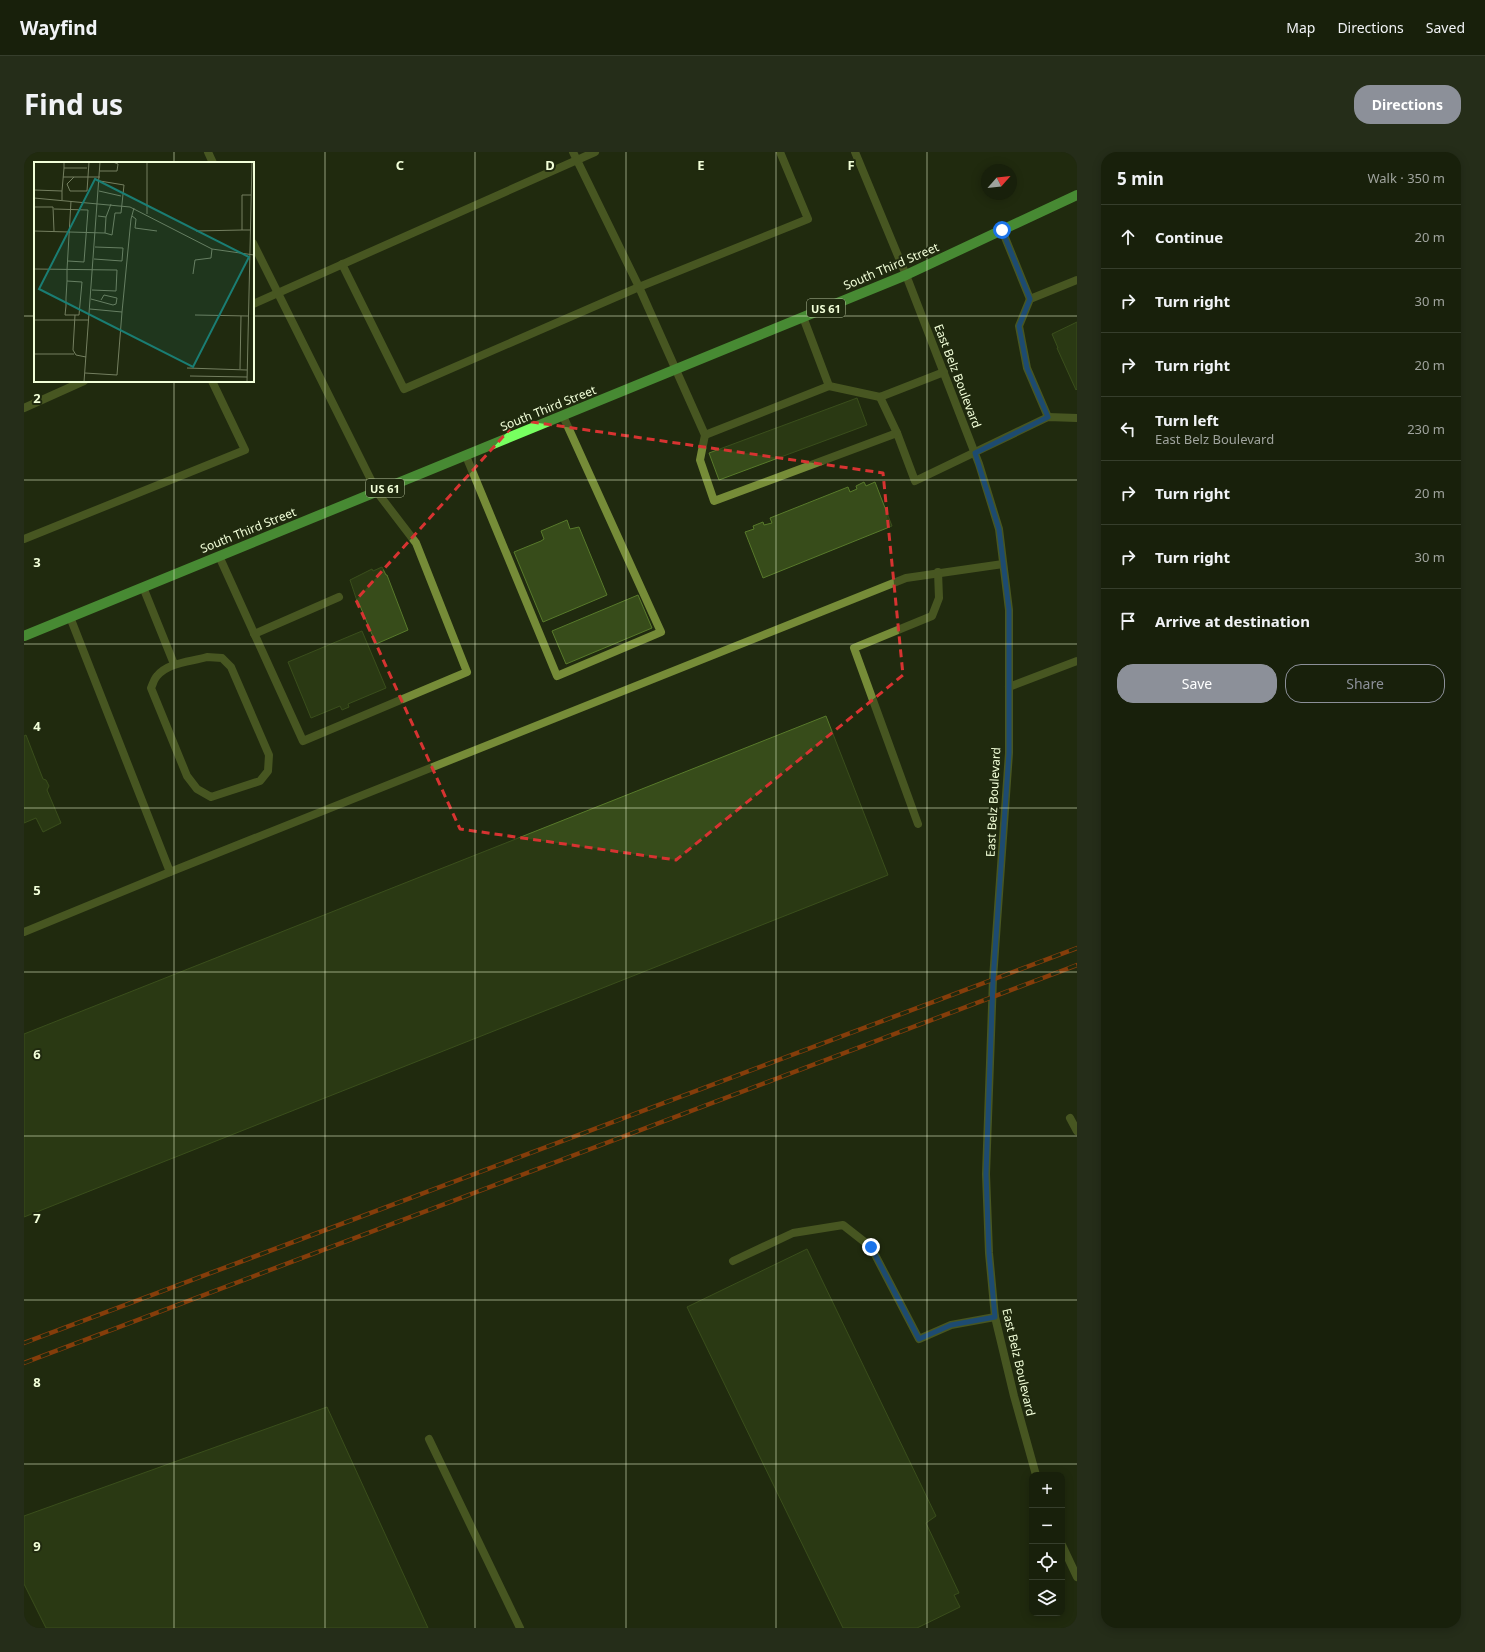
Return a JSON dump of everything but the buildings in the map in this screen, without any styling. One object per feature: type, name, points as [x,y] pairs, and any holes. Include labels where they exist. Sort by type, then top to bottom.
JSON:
[{"type":"main road","name":"South Third Street","points":[[24,636],[906,275],[1077,195]]},
{"type":"street","points":[[208,152],[213,162]]},
{"type":"street","points":[[573,152],[639,287],[705,435],[700,460],[714,501],[897,433]]},
{"type":"street","points":[[254,304],[595,152]]},
{"type":"street","points":[[342,264],[404,390],[639,287],[808,219],[780,152]]},
{"type":"street","name":"East Belz Boulevard","points":[[855,152],[906,275],[975,453],[999,529],[1009,610],[1009,753],[993,980],[986,1174],[989,1253],[995,1317],[1016,1403],[1035,1472]]},
{"type":"street","points":[[1002,230],[1030,299],[1019,326],[1027,368],[1048,417]]},
{"type":"street","points":[[219,556],[303,741],[467,672],[416,544],[377,492],[254,245]]},
{"type":"street","points":[[1030,299],[1077,280]]},
{"type":"street","points":[[803,317],[829,386]]},
{"type":"street","points":[[705,435],[829,386],[880,397],[944,372]]},
{"type":"street","points":[[24,408],[82,382]]},
{"type":"street","points":[[24,539],[245,450],[212,382]]},
{"type":"street","points":[[880,397],[897,433],[915,480],[975,453],[1048,417],[1077,418]]},
{"type":"street","points":[[466,456],[557,676],[661,632],[563,416]]},
{"type":"street","points":[[24,932],[170,872],[906,578],[938,572],[1003,564]]},
{"type":"street","points":[[918,824],[854,648],[932,616],[939,598],[938,572]]},
{"type":"street","points":[[143,587],[174,664]]},
{"type":"street","points":[[254,634],[339,597]]},
{"type":"street","points":[[70,617],[170,872]]},
{"type":"street","points":[[207,657],[222,658],[231,667],[269,755],[268,771],[260,781],[211,797],[197,790],[186,776],[151,688],[156,676],[174,664],[190,662],[207,657]]},
{"type":"street","points":[[1008,687],[1077,661]]},
{"type":"street","points":[[1070,1118],[1077,1131]]},
{"type":"street","points":[[733,1261],[793,1233],[843,1224],[871,1247],[919,1339],[951,1325],[995,1317]]},
{"type":"street","points":[[429,1439],[520,1628]]},
{"type":"street","points":[[1065,1551],[1077,1577]]},
{"type":"highlighted area","points":[[518,420],[883,473],[903,675],[676,860],[460,829],[356,600]]},
{"type":"railway","points":[[24,1343],[1077,948]]},
{"type":"railway","points":[[24,1363],[1077,965]]},
{"type":"route","points":[[871,1247],[919,1339],[951,1325],[995,1317],[989,1253],[986,1174],[993,980],[1009,753],[1009,610],[999,529],[975,453],[1048,417],[1027,368],[1019,326],[1030,299],[1002,230]]}]
